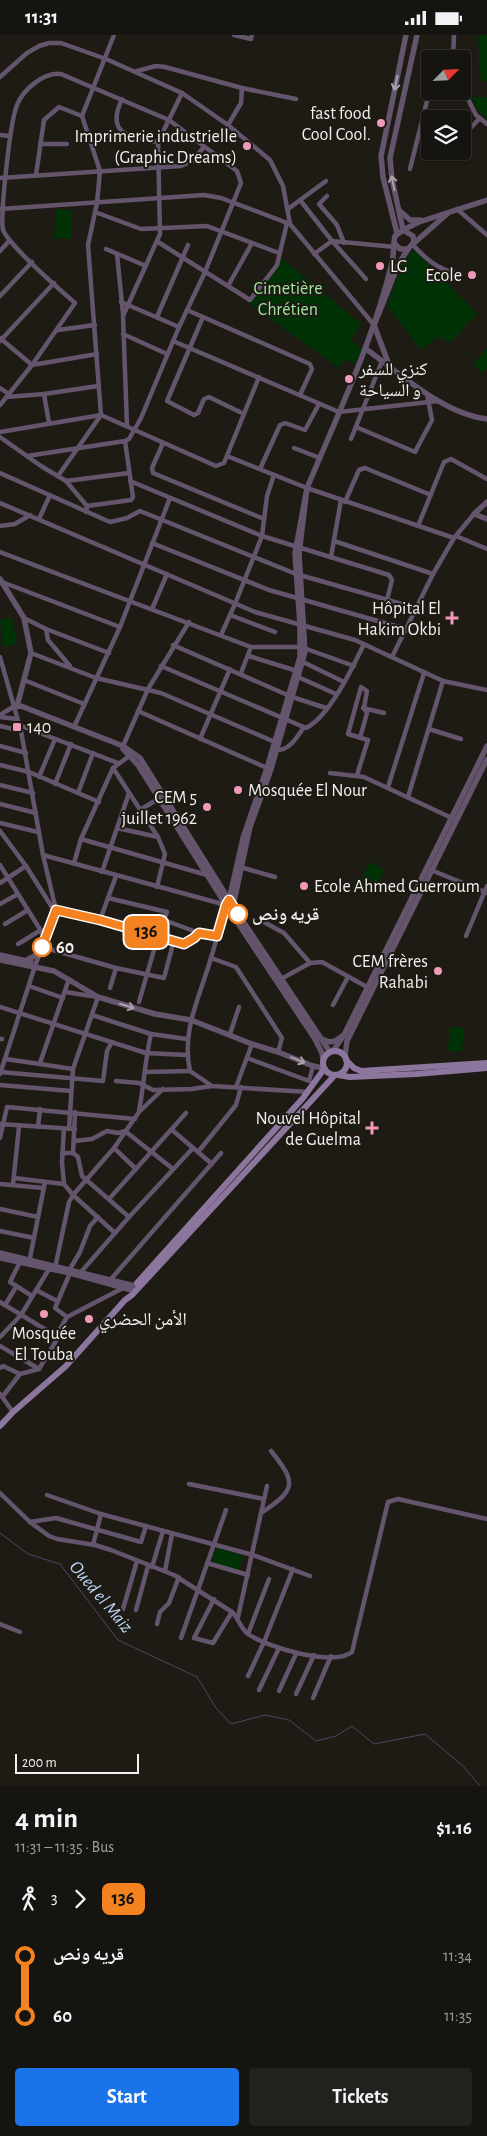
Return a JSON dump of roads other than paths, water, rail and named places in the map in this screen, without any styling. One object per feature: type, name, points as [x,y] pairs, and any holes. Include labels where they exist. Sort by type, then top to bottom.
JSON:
[{"type":"main road","points":[[135,1288],[308,1092],[324,1069],[323,1060],[332,1051],[340,1052],[354,1068],[366,1071],[487,1063]]},
{"type":"main road","points":[[0,1426],[13,1412],[66,1366],[135,1288],[336,1075],[346,1069],[345,1058]]},
{"type":"main road","points":[[324,1069],[336,1075],[350,1077],[487,1068]]},
{"type":"street","points":[[58,476],[101,415],[88,245],[97,203],[100,171],[82,115],[114,35]]},
{"type":"street","points":[[234,35],[251,39],[252,35]]},
{"type":"street","points":[[400,232],[383,177],[381,156],[406,35]]},
{"type":"street","points":[[400,232],[398,208],[390,170],[390,151],[417,35]]},
{"type":"street","points":[[453,50],[454,35]]},
{"type":"street","points":[[0,77],[28,53],[49,43],[61,43],[137,71],[182,93],[228,125],[270,160],[280,178],[288,209],[288,223],[277,265],[252,299],[249,300],[158,242]]},
{"type":"street","points":[[137,71],[165,67],[242,88],[296,99]]},
{"type":"street","points":[[0,405],[58,330],[75,303],[9,241],[0,220],[2,178],[17,104],[31,88],[46,76],[54,73],[61,74],[169,120],[237,171],[241,183],[205,272],[129,439],[26,456]]},
{"type":"street","points":[[228,125],[241,103],[242,88]]},
{"type":"street","points":[[123,315],[158,242],[162,229],[158,143],[182,93]]},
{"type":"street","points":[[122,99],[116,116],[116,122],[122,132],[127,136],[158,143]]},
{"type":"street","points":[[410,169],[427,100]]},
{"type":"street","points":[[468,100],[479,119],[487,124]]},
{"type":"street","points":[[36,175],[42,124],[54,109],[64,107],[82,115]]},
{"type":"street","points":[[471,127],[479,119]]},
{"type":"street","points":[[0,135],[10,136]]},
{"type":"street","points":[[40,144],[67,144]]},
{"type":"street","points":[[2,178],[159,168],[189,163],[204,147]]},
{"type":"street","points":[[288,209],[326,181]]},
{"type":"street","points":[[1,209],[204,195],[234,203],[288,223],[374,325],[390,366]]},
{"type":"street","points":[[327,197],[320,204],[336,225],[344,243]]},
{"type":"street","points":[[300,200],[332,241],[366,279]]},
{"type":"street","points":[[190,1071],[186,1055],[191,1020],[229,904],[250,827],[277,750],[290,696],[303,662],[303,625],[297,547],[307,488],[366,349],[392,262],[395,246],[394,239],[400,232],[432,218],[487,200]]},
{"type":"street","points":[[398,208],[410,220],[432,218]]},
{"type":"street","points":[[457,209],[487,235]]},
{"type":"street","points":[[95,212],[140,229],[201,226],[279,253]]},
{"type":"street","points":[[374,325],[380,315],[398,265],[410,247],[449,213]]},
{"type":"street","points":[[400,232],[413,236],[410,247]]},
{"type":"street","points":[[0,251],[9,241]]},
{"type":"street","points":[[314,254],[332,241],[395,246],[400,249],[410,247],[442,270],[455,273]]},
{"type":"street","points":[[228,286],[252,243]]},
{"type":"street","points":[[157,317],[188,245]]},
{"type":"street","points":[[106,249],[146,266]]},
{"type":"street","points":[[117,253],[123,315],[128,426]]},
{"type":"street","points":[[0,296],[32,262]]},
{"type":"street","points":[[54,283],[1,339],[32,365],[97,354]]},
{"type":"street","points":[[121,301],[179,327]]},
{"type":"street","points":[[187,310],[310,364],[312,369],[300,395]]},
{"type":"street","points":[[203,317],[167,398],[168,403],[194,415],[198,413],[204,399],[209,397],[244,414]]},
{"type":"street","points":[[58,330],[95,325]]},
{"type":"street","points":[[123,334],[167,353]]},
{"type":"street","points":[[173,341],[339,412],[438,401]]},
{"type":"street","points":[[366,349],[438,401],[465,415],[487,419]]},
{"type":"street","points":[[351,439],[361,409],[382,361]]},
{"type":"street","points":[[0,432],[101,415],[216,466],[224,463],[259,377]]},
{"type":"street","points":[[0,388],[8,395],[44,394],[98,385]]},
{"type":"street","points":[[44,394],[49,423]]},
{"type":"street","points":[[356,427],[416,452],[432,420],[427,394]]},
{"type":"street","points":[[260,469],[280,425],[285,423],[305,430],[319,404]]},
{"type":"street","points":[[0,437],[66,481],[87,509]]},
{"type":"street","points":[[87,509],[131,500],[133,497],[125,441]]},
{"type":"street","points":[[163,443],[152,468],[154,473],[264,519]]},
{"type":"street","points":[[294,449],[320,458]]},
{"type":"street","points":[[226,456],[343,501],[487,549]]},
{"type":"street","points":[[418,526],[447,460],[450,459],[487,479]]},
{"type":"street","points":[[331,557],[343,501],[359,470],[365,468],[431,495]]},
{"type":"street","points":[[0,473],[87,509],[110,522],[127,518],[140,511],[298,575],[416,608]]},
{"type":"street","points":[[66,481],[129,473]]},
{"type":"street","points":[[221,635],[262,536],[267,496],[274,475]]},
{"type":"street","points":[[130,481],[262,536],[391,577],[387,600]]},
{"type":"street","points":[[39,519],[50,495]]},
{"type":"street","points":[[74,727],[120,627],[170,498]]},
{"type":"street","points":[[0,503],[255,612],[364,644],[443,681],[487,690]]},
{"type":"street","points":[[392,657],[433,574],[455,537],[474,515],[486,505]]},
{"type":"street","points":[[0,526],[15,525],[30,515]]},
{"type":"street","points":[[474,515],[486,518]]},
{"type":"street","points":[[334,541],[433,574]]},
{"type":"street","points":[[152,543],[300,600],[406,629]]},
{"type":"street","points":[[0,552],[251,647],[303,647],[354,666]]},
{"type":"street","points":[[152,609],[167,574]]},
{"type":"street","points":[[1,580],[120,627]]},
{"type":"street","points":[[0,716],[15,706],[31,653],[24,618],[1,580]]},
{"type":"street","points":[[230,615],[275,632]]},
{"type":"street","points":[[24,618],[46,629],[109,653]]},
{"type":"street","points":[[120,745],[148,689],[173,645],[189,622]]},
{"type":"street","points":[[46,629],[48,640],[71,667]]},
{"type":"street","points":[[161,666],[306,729],[316,723],[336,694],[354,666],[364,644]]},
{"type":"street","points":[[173,645],[241,673],[290,696],[326,708]]},
{"type":"street","points":[[241,673],[251,647]]},
{"type":"street","points":[[298,673],[303,647]]},
{"type":"street","points":[[31,653],[96,678],[148,689],[275,742]]},
{"type":"street","points":[[248,656],[298,673],[336,694]]},
{"type":"street","points":[[0,657],[15,706],[26,753],[42,855],[56,912],[35,965],[0,1073],[103,1081],[107,1051],[112,1042]]},
{"type":"street","points":[[303,662],[344,682]]},
{"type":"street","points":[[200,739],[230,669]]},
{"type":"street","points":[[388,787],[424,673]]},
{"type":"street","points":[[24,680],[84,704]]},
{"type":"street","points":[[408,797],[443,681]]},
{"type":"street","points":[[358,775],[368,740],[360,738],[348,734],[361,687],[367,691],[364,708],[367,713],[360,738]]},
{"type":"street","points":[[15,706],[120,745],[144,763],[229,904],[316,1039],[323,1060]]},
{"type":"street","points":[[357,706],[384,713]]},
{"type":"street","points":[[138,711],[267,768]]},
{"type":"street","points":[[0,716],[118,763]]},
{"type":"street","points":[[229,904],[243,838],[284,719]]},
{"type":"street","points":[[0,726],[21,731]]},
{"type":"street","points":[[277,750],[282,750],[291,745],[304,727]]},
{"type":"street","points":[[429,729],[461,739]]},
{"type":"street","points":[[39,777],[55,739]]},
{"type":"street","points":[[55,784],[71,744]]},
{"type":"street","points":[[0,746],[26,753]]},
{"type":"street","points":[[345,1058],[347,1041],[487,746]]},
{"type":"street","points":[[78,793],[93,753]]},
{"type":"street","points":[[74,863],[81,839],[100,802],[113,769],[118,763],[132,754]]},
{"type":"street","points":[[132,754],[206,875],[229,904],[320,1037],[332,1051],[344,1035],[429,869]]},
{"type":"street","points":[[454,819],[487,759]]},
{"type":"street","points":[[0,765],[29,772],[100,802]]},
{"type":"street","points":[[113,769],[158,837],[165,854],[157,887]]},
{"type":"street","points":[[330,773],[358,775],[388,787],[454,819]]},
{"type":"street","points":[[0,785],[33,793]]},
{"type":"street","points":[[102,872],[129,793]]},
{"type":"street","points":[[140,810],[158,799]]},
{"type":"street","points":[[0,804],[36,813]]},
{"type":"street","points":[[0,823],[38,832]]},
{"type":"street","points":[[117,828],[158,837]]},
{"type":"street","points":[[0,831],[56,912],[100,920],[158,935],[184,944],[199,933]]},
{"type":"street","points":[[81,839],[206,875]]},
{"type":"street","points":[[42,855],[157,887],[229,904]]},
{"type":"street","points":[[0,865],[46,939]]},
{"type":"street","points":[[0,883],[26,866]]},
{"type":"street","points":[[240,867],[275,877]]},
{"type":"street","points":[[429,869],[485,893]]},
{"type":"street","points":[[100,920],[116,875]]},
{"type":"street","points":[[466,936],[487,886]]},
{"type":"street","points":[[0,904],[18,894]]},
{"type":"street","points":[[108,898],[167,913],[158,935],[139,1002]]},
{"type":"street","points":[[5,924],[28,910]]},
{"type":"street","points":[[164,921],[199,933],[217,936]]},
{"type":"street","points":[[262,921],[284,933],[310,963]]},
{"type":"street","points":[[18,944],[41,930]]},
{"type":"street","points":[[27,960],[41,950],[164,978],[174,940]]},
{"type":"street","points":[[0,955],[27,960],[35,965]]},
{"type":"street","points":[[211,958],[236,967],[282,1038],[278,1052]]},
{"type":"street","points":[[0,961],[35,965],[54,971],[98,997]]},
{"type":"street","points":[[281,979],[310,963],[322,962],[367,987]]},
{"type":"street","points":[[110,988],[116,968]]},
{"type":"street","points":[[333,1005],[348,977]]},
{"type":"street","points":[[40,1063],[69,979]]},
{"type":"street","points":[[29,986],[63,998]]},
{"type":"street","points":[[65,992],[98,997],[155,1014],[191,1020],[324,1069]]},
{"type":"street","points":[[98,997],[73,1069],[71,1091],[73,1112],[62,1153],[64,1184],[73,1195],[114,1233]]},
{"type":"street","points":[[0,1007],[146,1053],[186,1055]]},
{"type":"street","points":[[230,1034],[239,1007]]},
{"type":"street","points":[[92,1015],[151,1034],[187,1039]]},
{"type":"street","points":[[139,1112],[144,1085],[146,1053],[151,1034]]},
{"type":"street","points":[[320,1037],[328,1042],[344,1035]]},
{"type":"street","points":[[198,1151],[236,1105],[238,1087],[252,1044]]},
{"type":"street","points":[[247,1058],[309,1081],[314,1066]]},
{"type":"street","points":[[6,1059],[73,1069]]},
{"type":"street","points":[[145,1072],[190,1071],[212,1086]]},
{"type":"street","points":[[116,1081],[140,1083],[154,1090],[192,1089],[212,1086],[308,1092]]},
{"type":"street","points":[[0,1085],[71,1091]]},
{"type":"street","points":[[0,1337],[21,1315],[36,1290],[53,1268],[68,1202],[114,1149],[139,1112],[164,1089]]},
{"type":"street","points":[[0,1138],[7,1107],[135,1119]]},
{"type":"street","points":[[38,1127],[40,1109]]},
{"type":"street","points":[[109,1199],[186,1113]]},
{"type":"street","points":[[2,1124],[19,1127],[69,1129]]},
{"type":"street","points":[[13,1184],[19,1127]]},
{"type":"street","points":[[69,1129],[74,1141],[72,1153]]},
{"type":"street","points":[[172,1130],[212,1164]]},
{"type":"street","points":[[74,1141],[92,1139],[106,1131],[118,1133],[125,1131]]},
{"type":"street","points":[[125,1131],[153,1151],[173,1169]]},
{"type":"street","points":[[81,1272],[193,1147]]},
{"type":"street","points":[[114,1149],[136,1169]]},
{"type":"street","points":[[62,1153],[72,1153],[78,1157],[80,1173],[129,1217]]},
{"type":"street","points":[[111,1279],[221,1153]]},
{"type":"street","points":[[14,1178],[64,1184]]},
{"type":"street","points":[[29,1262],[45,1182]]},
{"type":"street","points":[[0,1184],[43,1188]]},
{"type":"street","points":[[0,1209],[38,1217]]},
{"type":"street","points":[[66,1317],[55,1308],[56,1301],[80,1252],[90,1226],[98,1217]]},
{"type":"street","points":[[0,1231],[34,1238]]},
{"type":"street","points":[[0,1258],[81,1272],[111,1279],[135,1288]]},
{"type":"street","points":[[0,1258],[29,1262]]},
{"type":"street","points":[[20,1262],[10,1282],[32,1296]]},
{"type":"street","points":[[70,1271],[123,1288],[135,1288]]},
{"type":"street","points":[[5,1305],[16,1287]]},
{"type":"street","points":[[13,1412],[1,1395],[20,1374],[39,1369],[56,1341],[56,1336],[66,1317],[123,1288]]},
{"type":"street","points":[[36,1290],[56,1301]]},
{"type":"street","points":[[0,1301],[56,1336]]},
{"type":"street","points":[[0,1346],[39,1369]]},
{"type":"street","points":[[0,1368],[3,1366],[20,1374]]},
{"type":"street","points":[[261,1513],[283,1496],[289,1486],[287,1471],[270,1451]]},
{"type":"street","points":[[189,1484],[264,1499]]},
{"type":"street","points":[[238,1617],[253,1555],[266,1486]]},
{"type":"street","points":[[0,1493],[30,1522],[48,1536],[111,1550],[178,1577],[232,1612],[238,1617],[244,1631],[248,1634],[279,1649],[296,1654],[331,1656],[348,1655],[352,1652],[388,1502],[398,1499],[487,1519]]},
{"type":"street","points":[[47,1495],[101,1514],[253,1555],[310,1576]]},
{"type":"street","points":[[182,1638],[197,1589],[226,1510]]},
{"type":"street","points":[[92,1545],[101,1514]]},
{"type":"street","points":[[30,1522],[56,1518],[141,1542],[146,1526]]},
{"type":"street","points":[[136,1610],[163,1531]]},
{"type":"street","points":[[164,1571],[172,1534]]},
{"type":"street","points":[[124,1609],[137,1561]]},
{"type":"street","points":[[206,1563],[248,1575]]},
{"type":"street","points":[[248,1675],[264,1642],[293,1569]]},
{"type":"street","points":[[157,1624],[160,1612],[169,1603],[178,1577]]},
{"type":"street","points":[[248,1634],[269,1579]]},
{"type":"street","points":[[214,1599],[194,1638],[213,1643],[232,1612]]},
{"type":"street","points":[[0,1623],[20,1631]]},
{"type":"street","points":[[259,1690],[279,1649]]},
{"type":"street","points":[[279,1691],[296,1654]]},
{"type":"street","points":[[296,1694],[314,1655]]},
{"type":"street","points":[[313,1698],[331,1656]]},
{"type":"waterway","name":"Oued el Maiz","points":[[0,1533],[28,1554],[60,1564],[118,1640],[197,1677],[216,1708],[231,1724],[265,1715],[289,1720],[316,1741],[336,1736],[352,1726],[374,1744],[425,1734],[464,1767],[480,1786]]},
{"type":"place","name":"fast food Cool Cool.","points":[[381,123]]},
{"type":"place","name":"Imprimerie industrielle (Graphic Dreams)","points":[[247,146]]},
{"type":"place","name":"LG","points":[[380,266]]},
{"type":"place","name":"Ecole","points":[[472,275]]},
{"type":"place","name":"كنزي للسفر و السياحة","points":[[349,379]]},
{"type":"place","name":"Hôpital El Hakim Okbi","points":[[452,618]]},
{"type":"place","name":"140","points":[[17,727]]},
{"type":"place","name":"Mosquée El Nour","points":[[238,790]]},
{"type":"place","name":"CEM 5 juillet 1962","points":[[207,807]]},
{"type":"place","name":"Ecole Ahmed Guerroum","points":[[304,886]]},
{"type":"place","name":"قريه ونص","points":[[238,914]]},
{"type":"place","name":"60","points":[[42,947]]},
{"type":"place","name":"CEM frères Rahabi","points":[[438,971]]},
{"type":"place","name":"Nouvel Hôpital de Guelma","points":[[372,1128]]},
{"type":"place","name":"Mosquée El Touba","points":[[44,1314]]},
{"type":"place","name":"الأمن الحضري","points":[[89,1319]]},
{"type":"park label","name":"Cimetière Chrétien","points":[[288,298]]}]
